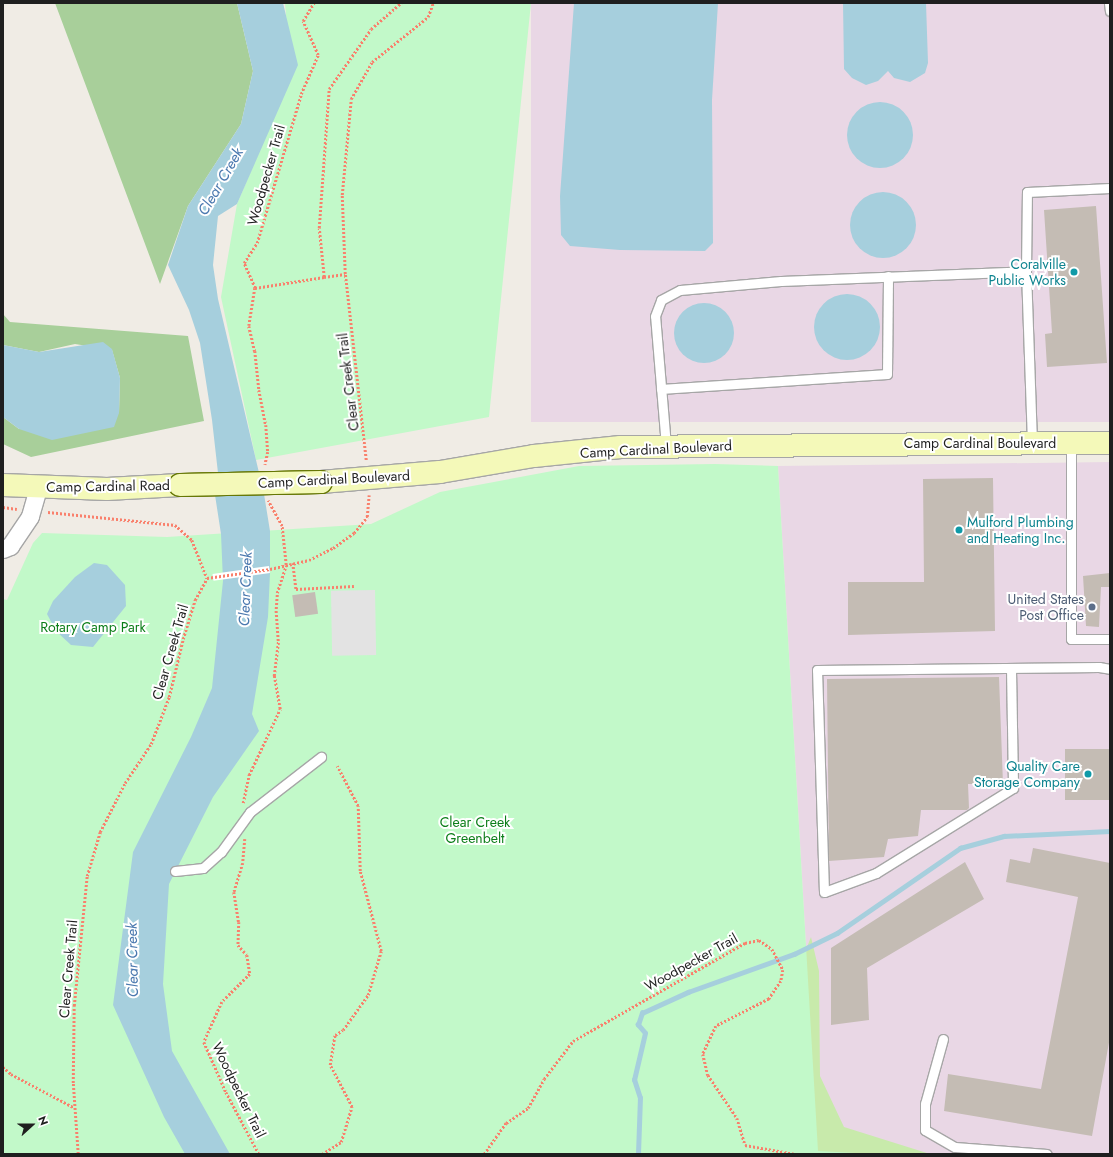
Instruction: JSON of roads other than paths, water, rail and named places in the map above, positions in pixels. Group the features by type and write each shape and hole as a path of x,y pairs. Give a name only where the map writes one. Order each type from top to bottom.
{"street":[{"name":"Camp Cardinal Boulevard","path":"180,485 367,480 440,472 534,456 621,447 1110,443"},
{"path":"3,479 38,488"},
{"path":"3,485 38,488"},
{"name":"Camp Cardinal Road","path":"3,549 10,546 32,511 38,488 107,489 180,485"}],"lane":[{"path":"1109,3 1110,11"},
{"path":"1032,443 1026,271 1027,192 1110,188"},
{"path":"666,446 655,316 661,300 680,290 781,281 1026,271"},
{"path":"661,390 887,374 888,276"},
{"path":"1071,443 1071,639 1110,639"},
{"path":"1011,669 1013,788 876,873 824,892 817,670 1011,669 1110,669"},
{"path":"175,871 203,868 221,852 250,812 321,757"},
{"path":"943,1039 925,1104 925,1130 955,1147 1047,1154"}],"water":[{"name":"Clear Creek","path":"237,3 283,3 298,65 237,204 218,216 213,265 218,299 264,494 270,531 270,573 268,617 252,714 259,731 213,797 169,884 163,984 172,1051 230,1154 185,1154 164,1117 113,1005 133,852 191,737 212,688 223,581 221,534 215,495 218,473 212,420 200,343 189,310 168,265 188,206 241,124 253,71"},
{"path":"574,3 718,3 712,100 713,243 705,251 620,250 570,246 561,235 560,196"},
{"path":"843,3 926,3 928,63 925,73 910,82 894,78 888,71 878,81 866,85 852,78 844,69"},
{"path":"880,102 893,105 903,112 910,122 913,135 910,148 903,158 893,165 880,168 867,165 857,158 850,148 847,135 850,122 857,112 867,105"},
{"path":"883,192 896,195 906,202 913,212 916,225 913,238 906,248 896,255 883,258 870,255 860,248 853,238 850,225 853,212 860,202 870,195"},
{"path":"847,294 860,297 870,304 877,314 880,327 877,340 870,350 860,357 847,360 834,357 824,350 817,340 814,327 817,314 824,304 834,297"},
{"path":"704,303 721,308 729,316 734,333 729,350 721,358 704,363 687,358 679,350 674,333 679,316 687,308"},
{"path":"103,342 112,349 120,378 119,413 114,427 52,440 19,429 3,417 3,345 39,352"},
{"path":"94,563 107,565 125,585 126,606 93,647 71,645 56,631 47,614 53,601 75,577"}],"waterway":[{"path":"638,1154 640,1098 634,1080 645,1033 638,1025 642,1013 688,992 794,954 837,933 960,848 1004,836 1110,831"}],"place":[{"name":"Coralville Public Works","path":"1074,272"},
{"name":"Mulford Plumbing and Heating Inc.","path":"959,530"},
{"name":"United States Post Office","path":"1092,607"},
{"name":"Quality Care Storage Company","path":"1088,774"}],"park label":[{"name":"Rotary Camp Park","path":"93,627"},
{"name":"Clear Creek Greenbelt","path":"475,830"}]}
